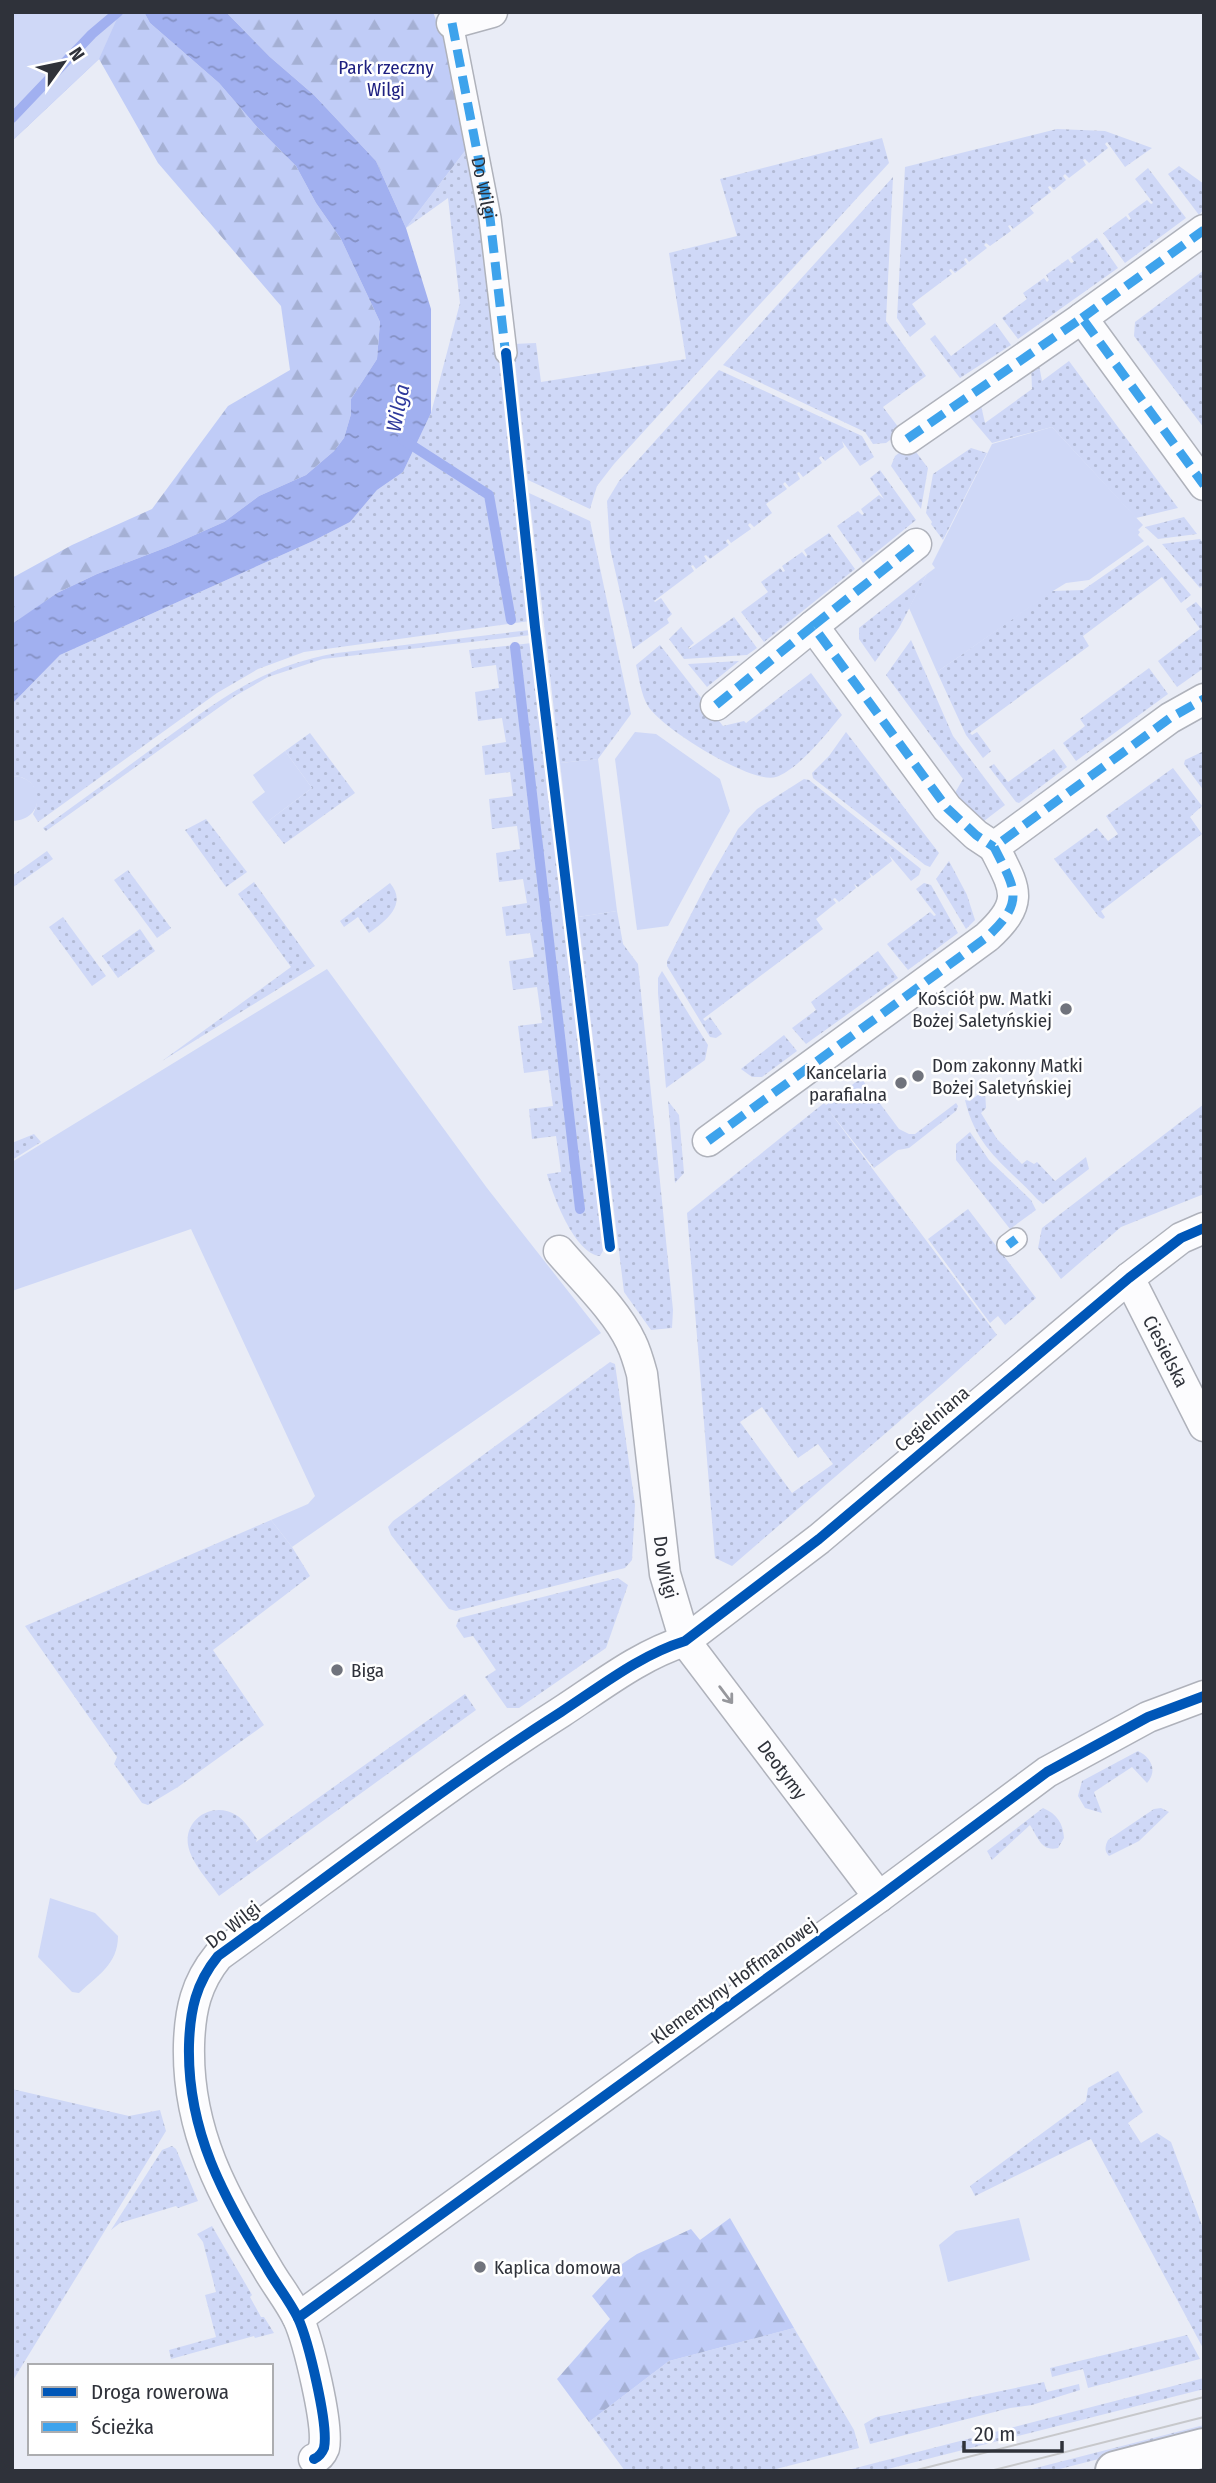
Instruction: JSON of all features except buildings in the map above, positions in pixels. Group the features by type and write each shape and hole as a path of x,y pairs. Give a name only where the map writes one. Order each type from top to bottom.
{"main road":[{"path":"1115,2471 1204,2448"}],"street":[{"path":"452,23 492,12"},
{"name":"Do Wilgi","path":"452,23 490,218 506,353"},
{"path":"906,439 1204,230"},
{"path":"1082,318 1204,485"},
{"path":"716,705 916,544"},
{"path":"708,1140 995,929 1008,915 1014,899 1012,883 994,847 976,835 947,808 813,626"},
{"path":"994,847 1170,718 1204,699"},
{"name":"Cegielniana","path":"685,1641 819,1539 1129,1278 1181,1238 1204,1227"},
{"name":"Do Wilgi","path":"314,2459 319,2457 324,2448 320,2403 298,2318 247,2236 212,2167 194,2112 189,2064 190,2023 197,1988 218,1956 360,1852 522,1737 659,1649 685,1641 665,1574 642,1374 637,1357 632,1343 617,1320 559,1251"},
{"name":"Ciesielska","path":"1129,1278 1204,1426"},
{"name":"Deotymy","path":"685,1641 879,1897"},
{"name":"Klementyny Hoffmanowej","path":"298,2318 421,2231 1047,1772 1148,1717 1204,1696"}],"shaded area":[{"path":"12,12 120,12 99,59 12,141"},
{"path":"1057,129 1105,131 1152,148 1125,167 1107,142 1105,144 1108,148 1089,163 1083,160 1086,165 1069,178 1065,174 1063,176 1066,180 1054,190 1048,187 1051,192 1030,208 1034,213 1013,229 1008,226 1011,231 990,246 986,243 984,245 987,248 969,262 964,259 967,264 955,273 949,270 952,274 912,304 926,324 910,337 897,318 905,167"},
{"path":"882,138 889,163 614,464 597,486 590,509 528,480 513,344 536,343 541,382 686,359 669,253 737,236 720,179"},
{"path":"468,147 484,217 530,621 304,652 258,669 217,693 38,822 33,814 37,800 34,788 26,779 12,776 12,704 60,655 350,522 377,490 403,472 431,413 460,303 448,198 406,228"},
{"path":"1179,166 1204,184 1204,209 1199,215 1168,174"},
{"path":"1148,168 1186,218 1125,263 1103,233 1126,216 1131,219 1128,214 1147,200 1153,203 1135,179"},
{"path":"893,177 886,321 926,376 883,407 899,428 898,434 886,443 873,444 865,432 723,365"},
{"path":"1097,238 1118,268 1018,339 1002,318 1027,299 1023,293 1044,278 1047,282 1049,280 1046,275 1068,259 1071,263 1074,262 1071,257"},
{"path":"1204,270 1204,428 1134,336 1135,322"},
{"path":"995,323 1011,345 960,378 930,339 935,335 951,356"},
{"path":"1038,360 1042,381 1069,361 1178,508 1136,518 1052,427 992,443 965,411 980,401 985,423 1032,389 1031,365"},
{"path":"719,370 862,436 874,457 860,466 842,441 844,447 825,461 821,456 819,458 822,463 803,477 797,473 800,479 789,487 785,482 783,484 787,489 766,504 772,513 754,527 750,523 748,525 751,529 731,543 728,539 726,541 729,545 710,559 704,556 707,561 696,569 691,566 694,571 654,601 661,598 672,614 667,619 669,623 633,649 610,548 607,501 619,481"},
{"path":"1052,427 1143,525 1138,530 1138,535 1144,541 1089,580 1066,583 1053,591 937,672 909,608 927,574 935,568 932,564 992,444"},
{"path":"907,447 913,448 928,468 921,509 891,466 895,456"},
{"path":"971,448 987,453 943,540 926,513 933,474"},
{"path":"880,470 916,520 863,563 837,526 858,511 864,514 861,509 879,495 884,499 870,478"},
{"path":"529,493 590,521 631,714 598,759 560,763"},
{"path":"1184,517 1197,534 1158,539 1145,527"},
{"path":"829,533 855,569 764,642 741,612 768,592 761,582 780,568 785,571 782,566 802,552 806,557 804,550"},
{"path":"1200,539 1204,544 1204,585 1200,588 1162,544"},
{"path":"1148,545 1191,595 1181,603 1162,577 1083,636 1089,646 970,733 972,735 977,732 991,751 983,758 966,735 937,672 1052,591 1083,590"},
{"path":"927,574 899,628 875,662 859,639 859,628"},
{"path":"1196,602 1204,611 1204,668 1177,687 1158,661 1200,629 1186,609"},
{"path":"734,617 757,648 747,655 684,659 669,639 681,627 694,643 689,649"},
{"path":"530,630 531,635 323,659 268,677 235,696 46,831 43,828 223,698 286,666 337,653"},
{"path":"911,640 953,736 1005,805 984,821 968,813 952,798 963,779 886,675"},
{"path":"532,643 604,1249 600,1256 591,1253 574,1235 554,1196 547,1174 561,1172 556,1136 532,1139 529,1109 553,1106 548,1070 524,1073 518,1026 542,1023 537,987 513,990 509,961 534,957 530,933 506,936 502,907 527,903 523,879 499,882 496,853 520,849 517,826 492,829 489,799 513,796 510,772 485,775 482,746 506,742 502,718 478,721 475,692 499,688 496,665 472,668 469,650"},
{"path":"660,645 723,726 744,721 746,723 811,673 842,715 812,750 785,773 776,777 764,777 748,772 728,764 687,740 648,706 636,665"},
{"path":"739,661 707,687 688,664"},
{"path":"1149,668 1168,694 1076,761 1063,743 1085,726 1080,719"},
{"path":"635,732 656,734 720,779 730,811 668,926 637,930 615,759"},
{"path":"846,732 939,853 930,867 813,778 812,773 829,756"},
{"path":"310,733 355,793 284,844 267,822 312,788 285,751"},
{"path":"1054,749 1067,767 1019,803 989,767 994,764 1008,782"},
{"path":"285,751 312,788 267,822 252,802 265,792 253,775"},
{"path":"1204,751 1204,791 1184,764 1185,760"},
{"path":"598,759 617,911 578,917 560,763"},
{"path":"1173,768 1202,806 1190,817 1202,834 1101,911 1105,917 1103,919 1054,859 1097,828 1108,841 1118,834 1106,816"},
{"path":"12,776 31,783 38,798 31,814 12,821"},
{"path":"804,779 809,780 921,869 919,875 911,881 889,855 892,861 873,876 869,872 871,877 858,887 854,884 856,888 839,902 833,899 836,903 816,919 823,929 703,1019 705,1021 710,1017 722,1034 716,1038 710,1037 667,966 667,961 738,829 757,809"},
{"path":"206,819 247,872 226,887 185,830"},
{"path":"47,851 53,859 12,888 12,876"},
{"path":"949,861 967,895 975,920 966,929 936,879"},
{"path":"128,870 171,928 157,938 114,880"},
{"path":"254,882 315,966 162,1061 291,967 238,894"},
{"path":"390,883 397,898 396,905 382,923 369,933 358,917 344,927 340,921"},
{"path":"924,883 931,885 958,933 908,970 887,944 930,912 936,915 916,889"},
{"path":"617,911 623,944 638,964 673,1310 672,1328 651,1330 624,1292 578,917"},
{"path":"63,917 106,976 92,986 49,927"},
{"path":"140,929 155,951 118,978 102,956"},
{"path":"878,951 898,978 806,1044 792,1028 816,1010 811,1002"},
{"path":"327,969 487,1188 601,1333 292,1547 271,1520 308,1504 315,1496 191,1229 12,1291 12,1162"},
{"path":"662,971 708,1045 705,1060 666,1088 658,993 658,978"},
{"path":"784,1035 797,1051 762,1077 752,1077 741,1069"},
{"path":"861,1078 899,1129 915,1134 956,1103 956,1111 909,1148 898,1150 874,1168 827,1108 997,1335 732,1566 715,1558 687,1213 824,1103 826,1105","holes":["762,1407 798,1458 818,1444 833,1464 792,1493 740,1422"]},
{"path":"985,1089 986,1108 981,1113 997,1139 1022,1164 1027,1160 1034,1164 1037,1162 1055,1181 1086,1157 1089,1169 1043,1204 994,1155 977,1132 965,1100 970,1101"},
{"path":"668,1101 679,1115 684,1173 675,1183"},
{"path":"1204,1104 1204,1194 1121,1227 1061,1279 1038,1248 1042,1228"},
{"path":"970,1132 989,1160 1031,1200 1036,1210 1010,1229 956,1160 956,1144"},
{"path":"34,1134 41,1142 12,1160 12,1143"},
{"path":"968,1209 1036,1298 1005,1325 998,1316 990,1323 928,1239"},
{"path":"610,1362 615,1364 635,1505 632,1560 625,1568 456,1611 449,1609 391,1535 388,1527"},
{"path":"271,1520 310,1576 213,1650 264,1725 178,1787 148,1805 142,1803 114,1764 117,1757 25,1626"},
{"path":"618,1578 628,1585 606,1648 519,1708 507,1708 485,1677 496,1670 473,1636 464,1638 456,1626 459,1618"},
{"path":"465,1694 476,1710 219,1896 196,1865 188,1845 188,1835 191,1827 202,1815 219,1810 236,1815 248,1826 257,1839 256,1842"},
{"path":"1138,1751 1151,1765 1152,1774 1147,1783 1132,1767 1094,1792 1102,1813 1085,1808 1078,1796 1082,1781"},
{"path":"1043,1808 1056,1816 1062,1828 1064,1838 1058,1848 1044,1846 1030,1825 992,1860 987,1851"},
{"path":"1161,1808 1169,1812 1139,1841 1109,1856 1106,1852 1108,1840 1154,1809"},
{"path":"50,1898 95,1913 118,1936 111,1962 79,1993 72,1992 38,1957"},
{"path":"1118,2071 1143,2112 1128,2123 1141,2143 1157,2133 1171,2142 1204,2231 1204,2350 1091,2139 975,2196 970,2186 1086,2101 1088,2088"},
{"path":"12,2089 129,2116 160,2110 166,2131 12,2382"},
{"path":"172,2146 176,2149 198,2201 120,2223 111,2230 162,2150"},
{"path":"1019,2218 1030,2260 948,2282 939,2245 956,2231"},
{"path":"212,2226 252,2295 250,2297 261,2317 264,2317 274,2333 171,2359 169,2350 216,2337 205,2295 216,2292 203,2242 197,2234"},
{"path":"794,2328 854,2430 859,2448 768,2471 625,2471 589,2422 669,2361"},
{"path":"1187,2335 1200,2359 1088,2388 1083,2369 1052,2377 1050,2368"},
{"path":"1204,2378 1204,2389 880,2471 844,2471"},
{"path":"1044,2382 1047,2392 1079,2384 1080,2390 1032,2405 1010,2408 870,2444 864,2424 876,2417"},
{"path":"1204,2425 1204,2432 1052,2471 1024,2471"}],"green space":[{"path":"12,12 144,12 150,23 219,83 296,166 316,203 341,239 380,322 377,359 351,399 351,414 344,438 334,451 306,475 259,496 224,522 57,593 12,625 12,578 72,545 152,509 228,406 290,370 281,306 158,163 99,59 12,141"},
{"name":"Park rzeczny Wilgi","path":"226,12 433,12 444,40 468,147 406,228 376,161 314,95 270,57"},
{"path":"730,2218 794,2328 669,2361 589,2422 557,2379 610,2319 592,2296 622,2264 637,2254 691,2229 700,2240"}],"water":[{"name":"Wilga","path":"144,12 226,12 270,57 314,95 376,161 406,228 431,309 431,413 403,472 377,490 350,522 60,655 12,704 12,625 15,622 57,593 224,522 259,496 306,475 334,451 344,438 351,414 351,399 377,359 380,322 341,239 316,203 296,166 219,83 150,23"}],"waterway":[{"path":"12,118 92,34 118,12"},
{"name":"Wilga","path":"402,439 489,495 511,620"},
{"path":"515,647 580,1209"}],"tram line":[{"path":"913,2471 1204,2397"},
{"path":"990,2471 1204,2417"}],"marked path":[{"path":"452,23 490,218 506,357"},
{"path":"1082,318 1204,230"},
{"path":"907,439 1082,318 1204,485"},
{"path":"813,626 916,544"},
{"path":"716,705 813,626 947,808 976,835 994,847"},
{"path":"708,1141 987,937 1008,914 1013,894 994,847 1170,718 1204,699"},
{"path":"1008,1245 1016,1239"}],"cycle path":[{"path":"506,353 535,627 610,1247"},
{"path":"314,2459 324,2448 325,2437 317,2383 302,2329 222,2188 201,2134 194,2106 190,2076 191,2020 199,1987 210,1966 218,1956 474,1770 621,1672 652,1654 685,1641 819,1539 1129,1278 1181,1238 1204,1228"},
{"path":"298,2318 1047,1772 1148,1717 1204,1696"}],"place":[{"name":"Kościół pw. Matki Bożej Saletyńskiej","path":"1066,1009"},
{"name":"Dom zakonny Matki Bożej Saletyńskiej","path":"918,1076"},
{"name":"Kancelaria parafialna","path":"901,1083"},
{"name":"Biga","path":"337,1670"},
{"name":"Kaplica domowa","path":"480,2267"}]}
